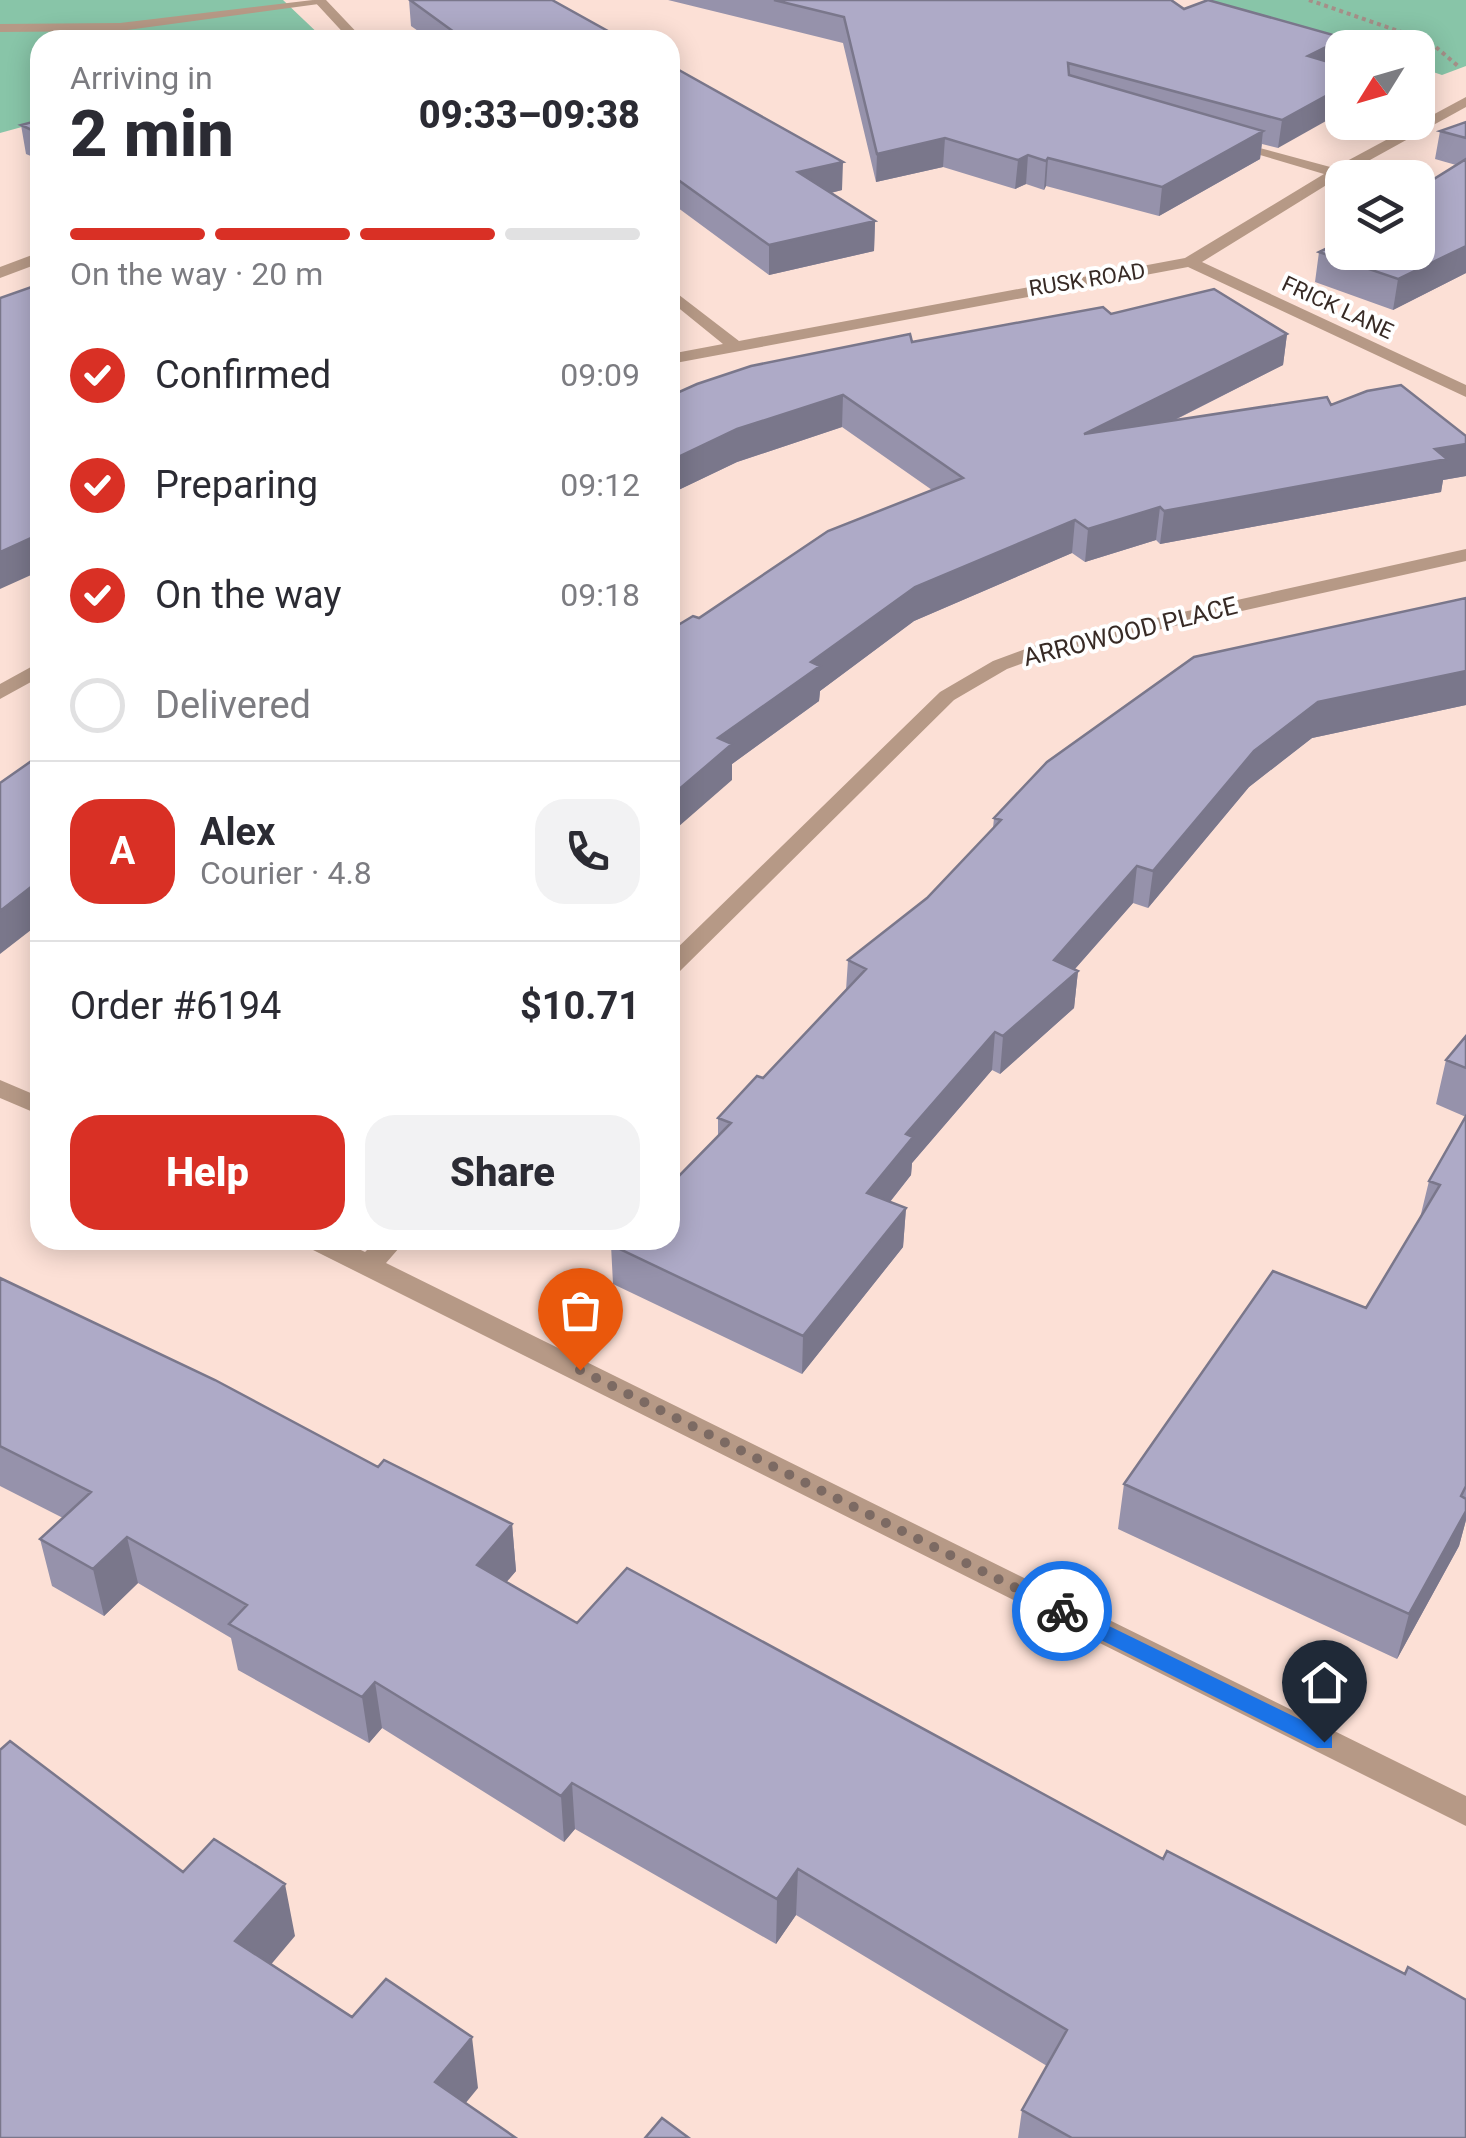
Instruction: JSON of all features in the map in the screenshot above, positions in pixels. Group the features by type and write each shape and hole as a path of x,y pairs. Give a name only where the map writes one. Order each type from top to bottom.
{"street":[{"path":"0,28 62,30 143,24 340,0"},
{"path":"320,1 347,30"},
{"name":"RUSK ROAD","path":"1359,160 1466,101"},
{"path":"1220,139 1325,170"},
{"name":"RUSK ROAD","path":"680,357 1190,262 1325,180"},
{"path":"0,272 30,262"},
{"name":"FRICK LANE","path":"1190,262 1466,392"},
{"path":"680,300 733,344"},
{"name":"ARROWOOD PLACE","path":"680,958 947,696 1000,664 1124,629 1466,555"},
{"path":"0,692 30,674"},
{"path":"0,1088 30,1102"},
{"path":"338,1250 1466,1812"},
{"path":"368,1264 383,1250"}],"path":[{"path":"1309,0 1335,14 1428,41 1452,57 1461,71"}],"green space":[{"path":"0,0 283,0 314,30 30,30 30,125 0,133"},
{"path":"1209,0 1466,0 1466,66 1442,75 1435,73 1435,30 1325,30 1325,37"}],"building":[{"path":"410,0 552,0 606,30 451,30"},
{"path":"774,0 1171,0 1184,9 1208,0 1325,33 1325,48 1308,56 1325,61 1325,96 1282,120 1068,63 1069,75 1263,131 1162,187 1048,158 1046,161 1028,155 1018,160 945,138 877,154 844,17"},
{"path":"680,71 843,162 798,172 875,221 769,245 680,181"},
{"path":"1466,122 1466,138 1440,131"},
{"path":"1466,159 1466,246 1435,261 1435,178"},
{"path":"1372,270 1417,270 1398,279"},
{"path":"30,288 30,538 0,552 0,298"},
{"path":"1214,289 1287,334 1084,434 1327,397 1331,405 1367,391 1401,385 1466,436 1466,444 1435,449 1447,459 1164,511 1160,507 1088,529 1075,520 915,587 811,662 820,666 718,738 732,744 680,788 680,624 693,616 699,618 828,531 963,478 843,395 737,429 680,456 680,392 751,366 910,334 912,342 1103,307 1111,314"},
{"path":"1466,598 1466,671 1318,702 1254,751 1153,871 1137,866 1054,960 1078,971 1003,1036 995,1032 906,1134 913,1137 867,1193 906,1208 803,1336 622,1250 680,1250 680,1175 731,1123 718,1118 757,1076 763,1078 866,969 848,960 927,898 1001,820 994,818 1047,762 1194,657"},
{"path":"30,762 30,888 0,911 0,783"},
{"path":"1466,1036 1466,1068 1446,1060"},
{"path":"1466,1116 1466,1486 1461,1496 1466,1499 1466,1511 1409,1614 1124,1484 1273,1271 1366,1308 1440,1185 1429,1181"},
{"path":"0,1278 215,1380 378,1467 384,1460 512,1524 477,1565 577,1623 627,1568 1163,1859 1167,1851 1405,1974 1408,1967 1466,2000 1466,2138 1072,2138 1022,2110 1067,2030 798,1869 777,1899 572,1783 561,1796 375,1682 362,1697 229,1624 247,1605 127,1537 93,1569 40,1539 91,1492 0,1446"},
{"path":"10,1741 183,1872 214,1839 285,1884 235,1941 352,2017 386,1979 472,2037 435,2082 516,2138 0,2138 0,1750"},
{"path":"662,2118 689,2138 645,2138"}],"way so far":[{"path":"580,1370 1062,1611"}],"route":[{"path":"1062,1611 1324,1742"}]}
